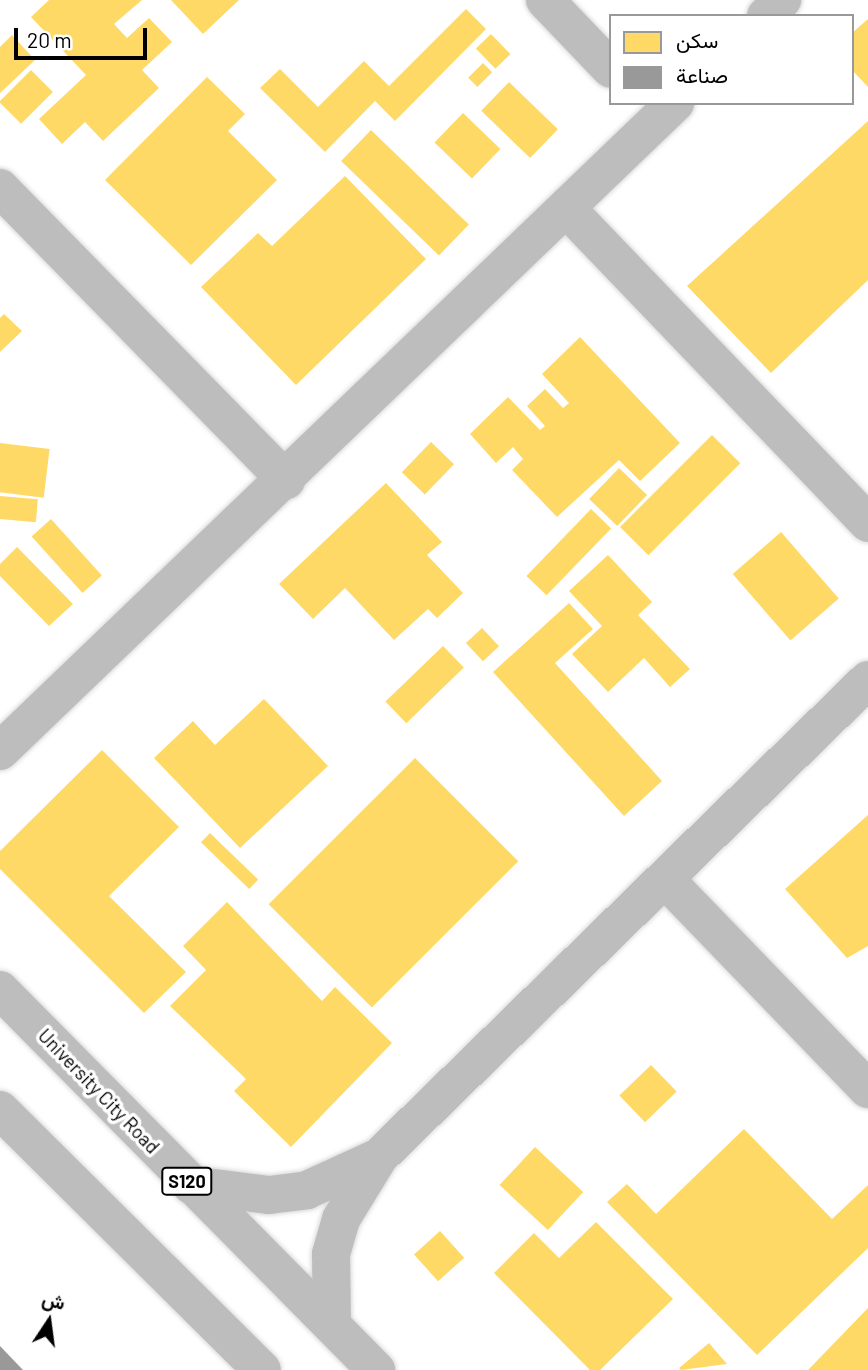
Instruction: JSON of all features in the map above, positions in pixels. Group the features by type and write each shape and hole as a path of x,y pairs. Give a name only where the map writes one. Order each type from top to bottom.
{"street":[{"path":"545,0 609,67"},
{"path":"768,14 782,0"},
{"path":"7,751 567,209 659,109"},
{"path":"0,188 286,480"},
{"path":"567,209 868,523"},
{"path":"332,1324 331,1254 352,1198 379,1157 868,680"},
{"path":"665,879 868,1089"},
{"name":"University City Road","path":"0,990 376,1370"},
{"path":"0,1110 262,1370"},
{"path":"191,1185 230,1194 307,1190 379,1157"}],"building: سكن":[{"path":"49,0 142,0 114,24 127,38 149,18 172,42 142,70 159,88 103,141 85,122 62,144 39,119 86,75 31,17"},
{"path":"171,0 239,0 203,34"},
{"path":"466,9 486,29 395,121 375,101 325,152 260,88 280,69 318,107 364,61 389,86"},
{"path":"868,19 868,87 854,72 854,31"},
{"path":"491,34 510,54 495,69 476,49"},
{"path":"12,35 35,60 0,93 0,47"},
{"path":"483,63 492,72 477,87 468,78"},
{"path":"31,70 53,92 21,124 0,101"},
{"path":"207,77 245,114 228,131 277,180 191,265 105,180"},
{"path":"509,82 558,129 530,158 481,111"},
{"path":"463,113 500,149 472,179 435,142"},
{"path":"868,121 868,280 771,373 687,286"},
{"path":"371,130 469,224 439,255 341,161"},
{"path":"345,176 426,259 296,385 201,287 258,233 272,246"},
{"path":"4,314 22,331 0,352 0,318"},
{"path":"580,337 680,443 640,481 619,460 557,517 512,470 523,459 513,447 496,463 470,434 508,397 540,430 545,426 527,406 545,389 563,408 569,403 542,374"},
{"path":"712,435 740,463 648,555 620,527"},
{"path":"431,442 454,464 425,494 402,472"},
{"path":"0,443 50,449 44,498 0,492"},
{"path":"619,468 647,495 617,526 589,499"},
{"path":"386,483 442,542 427,555 463,593 437,618 428,609 394,640 345,588 313,619 279,584"},
{"path":"0,496 38,499 36,522 0,519"},
{"path":"591,509 611,528 547,595 526,576"},
{"path":"51,519 102,575 83,593 32,536"},
{"path":"781,532 839,598 790,640 733,574"},
{"path":"17,547 73,604 49,626 0,576 0,564"},
{"path":"608,555 652,602 638,615 690,669 670,687 644,658 608,692 572,654 602,626 569,591"},
{"path":"569,603 593,629 555,663 662,781 624,816 493,672"},
{"path":"482,628 499,646 483,661 466,643"},
{"path":"443,646 464,668 406,723 385,702"},
{"path":"264,699 328,766 240,848 154,758 193,721 215,745"},
{"path":"102,750 179,827 109,896 186,972 144,1013 0,869 0,851"},
{"path":"415,758 518,861 372,1008 269,904"},
{"path":"868,815 868,946 847,958 785,889"},
{"path":"210,833 258,880 249,889 201,842"},
{"path":"227,902 322,1001 335,987 392,1043 291,1147 234,1091 246,1079 170,1006 206,970 183,946"},
{"path":"651,1065 677,1092 645,1122 619,1096"},
{"path":"744,1129 832,1219 868,1185 868,1248 757,1355 607,1202 627,1184 656,1214"},
{"path":"535,1147 583,1192 548,1230 500,1185"},
{"path":"596,1222 673,1299 600,1370 590,1370 494,1273 534,1233 559,1258"},
{"path":"440,1231 464,1258 438,1281 414,1254"},
{"path":"868,1308 868,1370 808,1370"},
{"path":"709,1343 727,1364 681,1370 679,1368"}],"building: صناعة":[{"path":"0,1346 23,1370 0,1370"}]}
